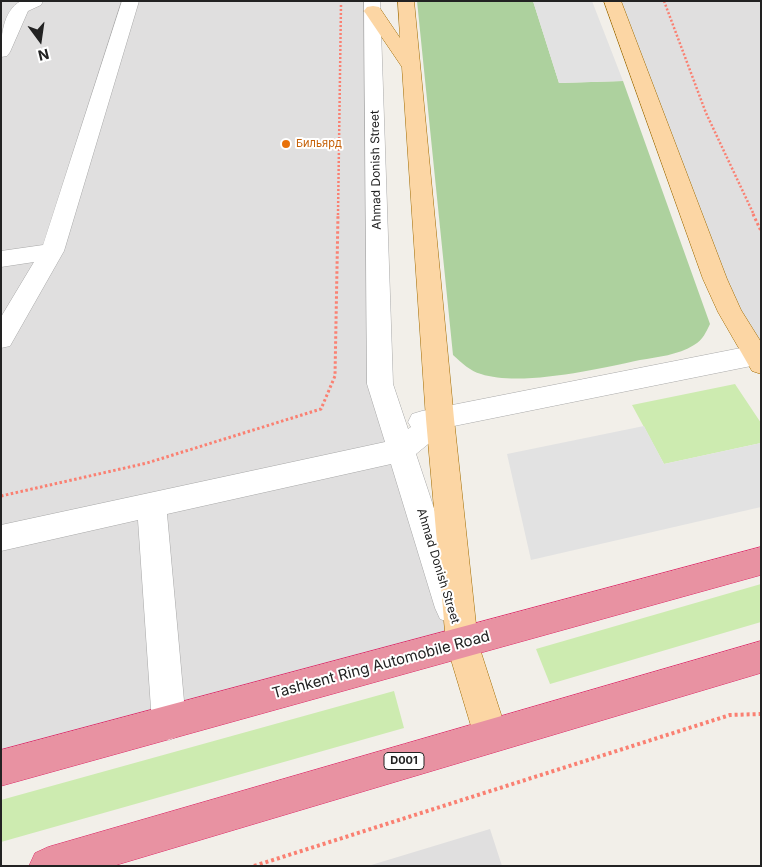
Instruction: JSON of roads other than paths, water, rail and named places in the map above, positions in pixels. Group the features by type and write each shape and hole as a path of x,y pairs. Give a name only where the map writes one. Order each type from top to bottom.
{"highway":[{"name":"Tashkent Ring Automobile Road","path":"1,768 761,561"},
{"name":"D001","path":"48,866 761,658"}],"main road":[{"name":"Ahmad Donish Street","path":"406,1 440,419 462,643"},
{"path":"612,1 715,278 759,358"},
{"path":"373,6 411,66"},
{"path":"462,643 492,736"}],"street":[{"path":"1,52 21,8 35,1"},
{"path":"1,339 52,251 131,1"},
{"name":"Ahmad Donish Street","path":"373,6 380,384 462,643"},
{"path":"1,259 52,251"},
{"path":"1,538 152,506 397,439 440,419 759,358"},
{"path":"152,506 169,723"}],"place":[{"name":"Бильярд","path":"286,144"}]}
